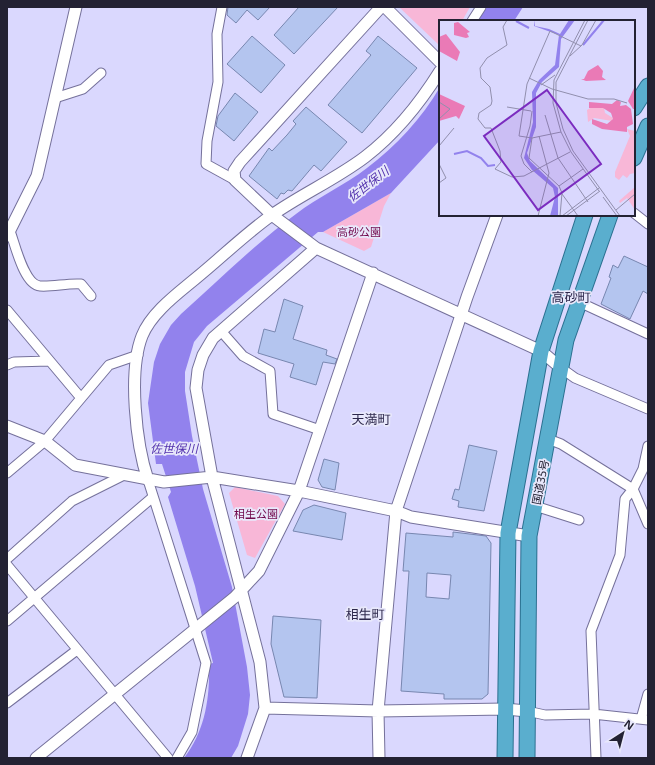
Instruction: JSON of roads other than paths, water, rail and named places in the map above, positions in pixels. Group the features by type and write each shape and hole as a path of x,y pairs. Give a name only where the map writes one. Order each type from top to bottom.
{"highway":[{"path":"635,106 648,86"},
{"path":"635,156 648,126"},
{"name":"国道35号","path":"505,758 508,533 541,351 585,216"},
{"name":"国道35号","path":"527,758 529,536 566,340 610,216"}],"street":[{"path":"76,7 37,176 9,234 24,271 32,283 39,287 68,283 81,284 91,296"},
{"path":"222,7 217,34 218,82 207,141 206,164 234,180 276,218 311,245 541,351 575,378 648,409"},
{"path":"234,180 234,171 240,162 381,7"},
{"path":"385,7 439,61"},
{"path":"473,20 481,7"},
{"path":"177,758 192,732 206,663 197,628 142,461 136,419 135,385 138,355 142,336 154,317 175,296 276,218 365,157 399,126 419,102 439,72"},
{"path":"55,98 83,89 101,73"},
{"path":"635,215 648,224"},
{"path":"379,758 378,711 396,511 497,216"},
{"path":"246,758 265,708 260,662 239,593 208,477 196,388 198,370 202,355 213,338 311,245"},
{"path":"36,758 239,593 259,571 299,491 373,274"},
{"path":"579,302 648,334"},
{"path":"7,310 81,398"},
{"path":"222,330 243,356 270,371 273,414 320,430"},
{"path":"7,473 45,441 109,365 138,355"},
{"path":"7,365 14,362 49,361"},
{"path":"7,426 45,441 75,465 164,482 208,477 299,491 396,511 411,517 529,536"},
{"path":"548,439 561,444 633,488 648,524"},
{"path":"596,758 593,714 591,631 620,555 625,499 633,488 643,469 648,446"},
{"path":"7,559 72,501 124,475"},
{"path":"7,621 153,497"},
{"path":"535,506 579,520"},
{"path":"7,565 114,696 168,758"},
{"path":"7,703 77,650"},
{"path":"265,708 378,711 505,709 527,711 545,715 593,714 645,719 648,694"}],"water":[{"path":"487,7 523,7 515,20 479,20"},
{"name":"佐世保川","path":"439,89 439,141 391,193 323,232 318,232 207,326 194,342 185,372 185,391 192,436 203,489 232,587 247,667 250,695 248,714 238,746 231,758 184,758 197,737 205,714 209,664 213,663 195,586 168,497 171,492 162,464 156,464 148,403 154,362 160,344 171,325 181,314 237,262 266,237 304,208 359,174 378,159 408,131"}],"district":[{"name":"高砂町","path":"571,297"},
{"name":"天満町","path":"371,419"},
{"name":"相生町","path":"365,614"}],"park label":[{"name":"高砂公園","path":"359,231"},
{"name":"相生公園","path":"256,513"}]}
